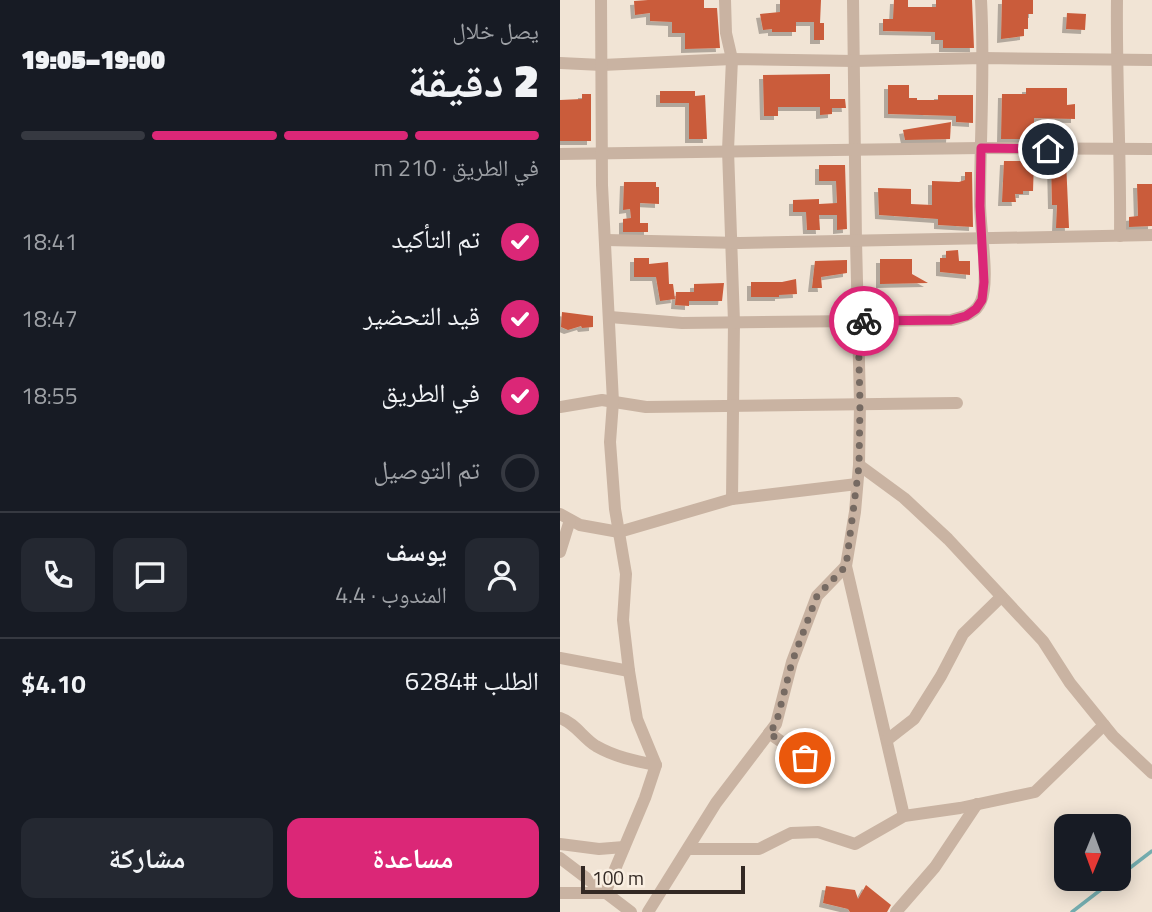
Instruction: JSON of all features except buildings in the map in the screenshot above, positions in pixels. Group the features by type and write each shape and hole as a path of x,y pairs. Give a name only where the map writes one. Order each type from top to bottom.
{"street":[{"path":"601,0 602,152 613,402 610,442 626,574 623,620 629,671 637,719 656,765 606,893"},
{"path":"725,0 726,33 732,60 728,150 734,322 732,499"},
{"path":"853,0 860,403 859,466 846,566 904,816"},
{"path":"610,317 682,323 951,320 966,316 976,309 982,300 984,282 981,0"},
{"path":"1117,0 1116,60 1121,149 1120,236"},
{"path":"560,64 983,58 1152,60"},
{"path":"560,154 728,150 1152,149"},
{"path":"606,240 731,243 1152,235"},
{"path":"560,407 602,400 646,407 957,403"},
{"path":"859,466 904,498 1002,597 1043,641 1070,682 1104,725 1152,773"},
{"path":"560,552 565,517 580,525 619,532 732,499 857,484"},
{"path":"648,912 716,803 776,724 792,662 817,596 846,566"},
{"path":"887,740 914,719 941,676 962,634 1002,597"},
{"path":"560,658 629,671"},
{"path":"560,718 577,728 593,745 623,759 656,765"},
{"path":"688,849 759,849 791,833 818,832 855,844 904,816 1035,792 1104,725"},
{"path":"769,733 823,771"},
{"path":"897,912 935,867 977,804"},
{"path":"560,844 598,849 624,847"},
{"path":"560,858 631,912"},
{"path":"560,893 606,893"}],"waterway":[{"path":"1131,867 1152,851"},
{"path":"1072,912 1099,891"}],"way so far":[{"path":"805,758 769,733 776,724 792,662 817,596 846,566 859,466 858,321 864,321"}],"route":[{"path":"864,321 951,320 966,316 976,309 982,300 984,282 980,206 981,148 1048,149"}]}
